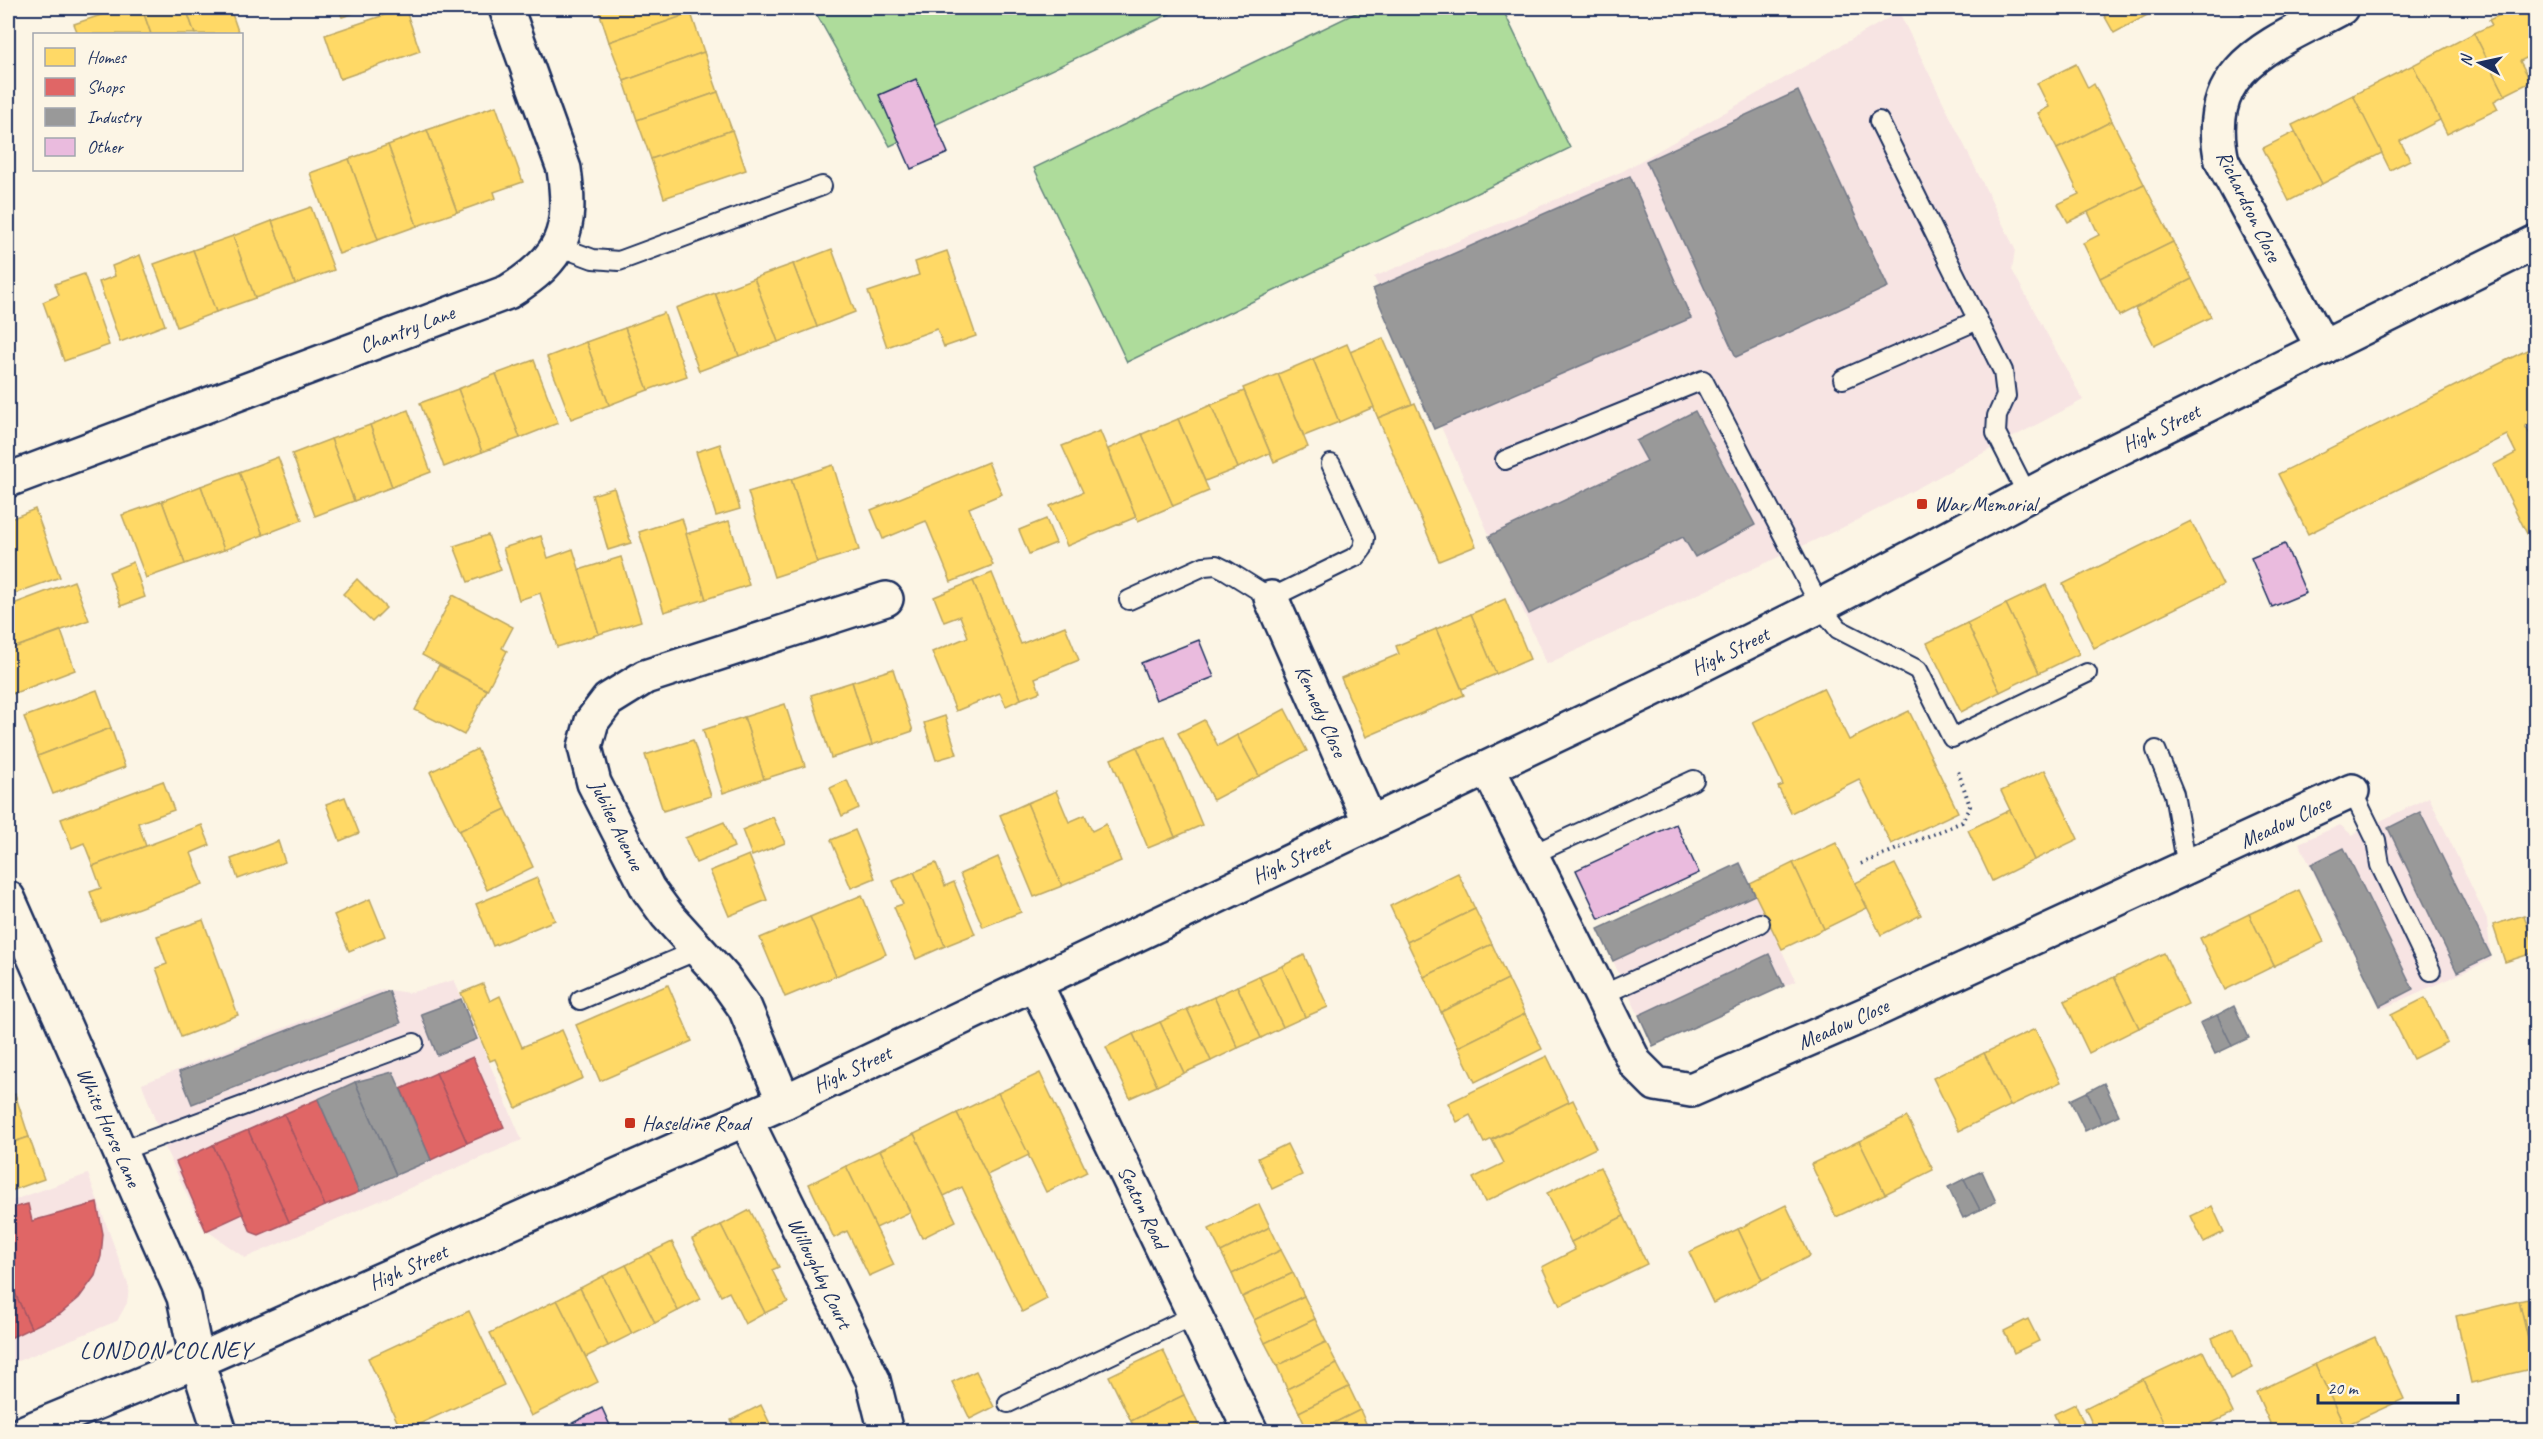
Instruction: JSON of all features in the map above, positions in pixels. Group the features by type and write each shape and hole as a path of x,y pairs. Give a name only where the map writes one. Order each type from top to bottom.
{"street":[{"name":"Chantry Lane","path":"8,480 508,292 529,279 546,263 558,246 567,224 568,197 564,169 506,8"},
{"name":"Richardson Close","path":"2323,348 2222,161 2217,136 2227,87 2240,68 2262,50 2341,8"},
{"name":"High Street","path":"25,1431 197,1361 784,1102 1488,768 1820,606 2028,496 2535,242"},
{"name":"Kennedy Close","path":"1271,598 1370,823"},
{"name":"Jubilee Avenue","path":"784,1102 745,1008 723,977 648,889 594,783 585,747 591,721 608,700 645,677 886,599"},
{"name":"Meadow Close","path":"1488,768 1635,1063 1656,1084 1692,1090 1870,1012 2352,791"},
{"name":"White Horse Lane","path":"8,898 184,1297 197,1361"},
{"name":"Seaton Road","path":"1035,983 1251,1431"},
{"name":"Willoughby Court","path":"744,1118 873,1380 886,1431"},
{"path":"197,1361 220,1431"}],"lane":[{"path":"1879,121 2003,371 2006,396 1996,416 1996,433 2028,496"},
{"path":"558,246 593,260 619,261 822,186"},
{"path":"1843,379 1978,320"},
{"path":"1505,459 1703,380 1820,606 1838,629 1918,670 1952,738 2087,673"},
{"path":"1129,600 1204,566 1215,565 1271,598 1358,556 1365,538 1331,464"},
{"path":"2156,750 2174,794 2187,867"},
{"path":"1531,855 1694,780"},
{"path":"2352,791 2376,840 2380,865 2432,972"},
{"path":"1602,995 1760,923"},
{"path":"580,1000 698,950"},
{"path":"120,1151 414,1042"},
{"path":"1008,1403 1195,1316"}],"path":[{"path":"1861,864 1962,822 1970,806 1961,782 1952,738"}],"shaded area":[{"path":"1899,12 2015,249 2012,270 2083,400 1850,524 1547,664 1374,277 1623,171"},
{"path":"2429,797 2487,919 2491,960 2381,1009 2299,843 2340,825 2352,835"},
{"path":"1741,863 1796,981 1653,1046 1598,929"},
{"path":"454,980 522,1140 245,1258 202,1227 166,1150 142,1084 382,989 409,993"},
{"path":"88,1174 129,1287 127,1303 117,1321 8,1365 8,1202"}],"green space":[{"path":"813,8 1182,8 890,146"},
{"path":"1366,8 1502,8 1570,148 1127,362 1034,168"}],"building: Homes":[{"path":"122,8 142,8 151,33 78,33 74,24"},
{"path":"142,8 186,8 195,33 151,33"},
{"path":"186,8 230,8 239,33 195,33"},
{"path":"338,8 369,8 342,17"},
{"path":"405,8 420,51 340,79 325,35"},
{"path":"598,8 689,8 691,13 609,42"},
{"path":"2100,8 2151,8 2153,12 2114,33"},
{"path":"2514,8 2536,8 2536,53 2520,61 2531,82 2505,95 2474,33 2492,25 2489,20"},
{"path":"691,13 704,52 624,81 609,42"},
{"path":"2474,33 2505,95 2494,101 2498,109 2447,134 2413,65"},
{"path":"704,52 718,92 637,120 624,81"},
{"path":"2076,64 2088,88 2094,84 2112,121 2057,149 2038,113 2049,107 2037,83"},
{"path":"2413,65 2440,120 2400,141 2410,160 2390,170 2353,95"},
{"path":"718,92 732,130 651,159 637,120"},
{"path":"2353,95 2382,153 2322,184 2292,125"},
{"path":"496,106 523,182 494,192 496,198 457,212 427,130"},
{"path":"2112,121 2144,184 2068,222 2058,204 2079,194 2057,149"},
{"path":"427,130 457,212 417,226 388,145"},
{"path":"732,130 746,170 664,198 651,159"},
{"path":"2295,132 2322,184 2289,201 2263,148"},
{"path":"388,145 417,226 378,240 349,159"},
{"path":"349,159 378,240 339,254 310,173"},
{"path":"2144,184 2173,242 2100,278 2083,243 2099,235 2088,212"},
{"path":"311,207 334,270 295,284 272,221"},
{"path":"272,221 295,284 255,298 233,236"},
{"path":"233,236 255,298 216,312 193,250"},
{"path":"2173,242 2192,279 2119,316 2100,278"},
{"path":"832,249 855,312 817,327 793,264"},
{"path":"193,250 216,312 177,327 154,264"},
{"path":"947,251 976,336 944,347 937,329 887,347 868,292 919,275 915,262"},
{"path":"140,255 165,325 120,342 99,282 115,276 112,266"},
{"path":"793,264 817,327 778,342 754,278"},
{"path":"84,274 109,345 64,361 43,302 59,295 55,284"},
{"path":"754,278 778,342 739,356 715,293"},
{"path":"2192,279 2211,317 2154,345 2135,308"},
{"path":"715,293 739,356 699,371 676,308"},
{"path":"664,313 687,376 648,390 625,328"},
{"path":"625,328 648,390 609,405 586,342"},
{"path":"1383,338 1412,404 1378,418 1350,352"},
{"path":"586,342 609,405 571,419 547,357"},
{"path":"1347,344 1374,407 1339,422 1313,359"},
{"path":"2533,347 2536,421 2525,426 2536,443 2536,552 2493,465 2516,453 2507,435 2308,534 2278,474"},
{"path":"1313,359 1339,422 1304,436 1278,374"},
{"path":"534,360 558,423 520,438 496,374"},
{"path":"496,374 520,438 482,452 458,389"},
{"path":"1278,374 1308,447 1274,462 1243,388"},
{"path":"458,389 482,452 444,467 420,403"},
{"path":"1244,391 1270,453 1238,468 1211,405"},
{"path":"1415,403 1476,546 1439,561 1378,418"},
{"path":"1211,405 1238,468 1205,481 1178,419"},
{"path":"408,410 431,472 392,487 370,425"},
{"path":"1178,419 1209,491 1173,506 1142,434"},
{"path":"370,425 392,487 354,501 331,439"},
{"path":"1100,431 1136,517 1067,546 1050,506 1083,492 1062,446"},
{"path":"1142,434 1173,506 1138,521 1108,449"},
{"path":"331,439 354,501 315,516 292,454"},
{"path":"720,444 740,509 716,516 696,452"},
{"path":"278,457 302,520 263,535 239,472"},
{"path":"988,462 1002,494 969,508 993,565 951,582 926,521 883,539 871,510"},
{"path":"833,465 859,550 817,563 791,479"},
{"path":"239,472 263,535 224,550 201,486"},
{"path":"791,479 817,563 774,577 748,492"},
{"path":"201,486 224,550 185,564 162,501"},
{"path":"614,488 631,543 608,550 592,495"},
{"path":"162,501 185,564 146,578 122,515"},
{"path":"35,509 60,577 8,596 8,520"},
{"path":"682,518 706,599 664,612 639,532"},
{"path":"1046,519 1056,543 1029,554 1019,530"},
{"path":"729,521 749,585 706,599 686,534"},
{"path":"2191,521 2223,585 2094,648 2063,584"},
{"path":"488,535 501,570 468,582 454,546"},
{"path":"541,536 548,558 573,549 599,634 557,647 540,593 519,600 503,548"},
{"path":"621,557 641,621 599,634 579,570"},
{"path":"133,562 145,597 121,606 109,572"},
{"path":"992,573 1021,644 1065,626 1079,660 1035,678 1040,692 1021,699 973,581"},
{"path":"357,579 386,608 372,622 343,594"},
{"path":"74,581 89,620 8,650 8,606"},
{"path":"973,581 1021,699 1006,706 1000,693 956,711 932,652 968,637 960,616 944,622 934,597"},
{"path":"2046,585 2079,654 2039,673 2006,604"},
{"path":"453,595 513,627 502,648 507,651 487,690 422,655"},
{"path":"1505,599 1530,659 1496,674 1471,614"},
{"path":"2006,604 2039,673 2000,692 1967,623"},
{"path":"1471,614 1496,674 1462,689 1436,629"},
{"path":"1967,623 2000,692 1961,712 1927,643"},
{"path":"1436,629 1464,695 1366,737 1341,678 1399,654 1396,646"},
{"path":"61,631 75,670 12,694 8,682 8,650"},
{"path":"439,665 487,690 464,735 415,710"},
{"path":"893,669 913,731 872,745 852,682"},
{"path":"852,682 872,745 831,758 811,695"},
{"path":"1823,688 1849,740 1909,711 1958,812 1891,844 1859,779 1791,813 1778,787 1783,785 1753,722"},
{"path":"97,690 111,728 38,756 24,717"},
{"path":"785,704 805,766 764,779 744,717"},
{"path":"1285,709 1307,751 1259,776 1237,735"},
{"path":"945,716 957,754 936,760 924,723"},
{"path":"744,717 764,779 723,793 703,730"},
{"path":"1204,720 1218,746 1237,735 1259,776 1213,800 1178,733"},
{"path":"111,728 125,767 53,794 38,756"},
{"path":"1165,736 1202,825 1175,837 1137,747"},
{"path":"693,740 711,796 663,811 645,755"},
{"path":"1137,747 1175,837 1148,848 1111,759"},
{"path":"477,749 506,809 459,831 430,772"},
{"path":"2045,770 2078,839 2034,860 2001,791"},
{"path":"847,780 859,808 842,816 830,788"},
{"path":"163,781 174,810 138,823 146,846 93,866 84,843 72,848 61,819"},
{"path":"1056,791 1069,822 1085,815 1092,831 1106,824 1121,861 1062,886 1027,803"},
{"path":"345,797 359,833 340,841 326,804"},
{"path":"1027,803 1062,886 1034,897 1000,815"},
{"path":"506,809 533,867 487,890 459,831"},
{"path":"2010,810 2034,860 1992,881 1968,830"},
{"path":"773,817 785,843 752,856 742,830"},
{"path":"724,822 734,847 696,863 685,838"},
{"path":"202,825 210,845 191,853 203,884 101,922 90,892 101,888 93,866"},
{"path":"855,830 875,878 851,888 831,840"},
{"path":"278,841 285,862 238,879 231,859"},
{"path":"1836,843 1867,908 1824,929 1793,863"},
{"path":"749,855 767,900 729,916 710,871"},
{"path":"998,857 1021,912 983,927 960,874"},
{"path":"936,863 945,886 954,882 975,934 945,946 914,872"},
{"path":"1793,863 1824,929 1782,949 1750,884"},
{"path":"1895,864 1921,915 1881,935 1855,883"},
{"path":"914,872 945,946 916,959 894,907 903,904 893,881"},
{"path":"1458,873 1475,909 1407,942 1390,906"},
{"path":"537,878 555,920 493,946 476,904"},
{"path":"2299,890 2324,942 2274,966 2249,914"},
{"path":"862,895 886,954 836,976 810,917"},
{"path":"370,899 385,936 349,951 334,915"},
{"path":"1475,909 1492,944 1424,977 1407,942"},
{"path":"2249,914 2274,966 2225,990 2200,938"},
{"path":"2524,915 2536,952 2505,962 2493,925"},
{"path":"810,917 836,976 785,997 760,938"},
{"path":"203,920 238,1015 181,1037 156,968 167,964 157,936"},
{"path":"1492,944 1508,979 1441,1012 1424,977"},
{"path":"2164,953 2188,1004 2139,1028 2114,977"},
{"path":"1304,955 1328,1007 1305,1017 1282,966"},
{"path":"1282,966 1305,1017 1283,1027 1259,976"},
{"path":"1259,976 1283,1027 1261,1038 1237,986"},
{"path":"2114,977 2139,1028 2089,1053 2064,1001"},
{"path":"1508,979 1525,1014 1458,1047 1441,1012"},
{"path":"483,984 490,1001 500,996 522,1047 562,1030 583,1078 516,1108 495,1059 490,1061 461,993"},
{"path":"668,985 692,1041 600,1081 576,1025"},
{"path":"1237,986 1261,1038 1238,1048 1214,997"},
{"path":"1214,997 1238,1048 1211,1061 1187,1009"},
{"path":"2425,998 2447,1042 2413,1059 2391,1015"},
{"path":"1187,1009 1211,1061 1184,1073 1160,1022"},
{"path":"1525,1014 1542,1049 1475,1082 1458,1047"},
{"path":"1160,1022 1184,1073 1157,1086 1133,1034"},
{"path":"2035,1029 2061,1082 2010,1106 1984,1053"},
{"path":"1133,1034 1157,1086 1130,1098 1106,1047"},
{"path":"1984,1053 2010,1106 1959,1131 1933,1078"},
{"path":"1547,1056 1569,1102 1484,1143 1470,1115 1457,1122 1448,1103"},
{"path":"1040,1073 1087,1172 1046,1192 998,1093"},
{"path":"998,1093 1029,1155 987,1175 957,1113"},
{"path":"15,1094 29,1137 8,1144 8,1097"},
{"path":"1573,1100 1596,1148 1485,1202 1473,1178 1504,1163 1492,1140"},
{"path":"957,1113 1047,1299 1022,1312 962,1187 944,1196 914,1134"},
{"path":"1907,1117 1933,1170 1885,1194 1859,1141"},
{"path":"914,1134 956,1221 922,1238 880,1150"},
{"path":"29,1137 44,1179 8,1192 8,1144"},
{"path":"1859,1141 1885,1194 1836,1217 1811,1164"},
{"path":"1287,1144 1302,1175 1272,1189 1258,1158"},
{"path":"880,1150 910,1212 876,1228 846,1166"},
{"path":"846,1166 894,1265 869,1276 847,1231 834,1238 809,1184"},
{"path":"1600,1167 1624,1216 1571,1242 1547,1193"},
{"path":"1259,1204 1270,1227 1221,1252 1209,1229"},
{"path":"1786,1205 1810,1256 1762,1280 1738,1229"},
{"path":"2212,1206 2224,1232 2204,1242 2191,1216"},
{"path":"750,1210 779,1267 772,1270 788,1302 765,1313 721,1225"},
{"path":"1624,1216 1647,1264 1560,1306 1542,1267 1575,1250 1571,1242"},
{"path":"721,1225 765,1313 745,1324 729,1292 721,1296 692,1239"},
{"path":"1270,1227 1281,1250 1232,1274 1221,1252"},
{"path":"1738,1229 1762,1280 1713,1303 1689,1252"},
{"path":"672,1242 701,1299 678,1311 649,1253"},
{"path":"1281,1250 1293,1273 1242,1297 1232,1274"},
{"path":"649,1253 678,1311 655,1323 626,1265"},
{"path":"626,1265 655,1323 632,1334 603,1276"},
{"path":"1293,1273 1304,1296 1254,1320 1242,1297"},
{"path":"603,1276 632,1334 608,1346 580,1288"},
{"path":"580,1288 608,1346 586,1357 557,1300"},
{"path":"1304,1296 1315,1319 1265,1343 1254,1320"},
{"path":"2536,1297 2536,1367 2535,1368 2519,1301"},
{"path":"557,1300 598,1382 531,1416 490,1333"},
{"path":"2519,1301 2535,1368 2471,1383 2456,1316"},
{"path":"469,1311 504,1385 402,1432 368,1358"},
{"path":"1315,1319 1326,1342 1277,1366 1265,1343"},
{"path":"2028,1319 2039,1341 2014,1353 2004,1331"},
{"path":"2234,1328 2253,1368 2230,1379 2212,1338"},
{"path":"2375,1337 2404,1399 2344,1426 2315,1364"},
{"path":"1326,1342 1337,1364 1287,1389 1277,1366"},
{"path":"1163,1350 1184,1395 1131,1421 1109,1376"},
{"path":"2203,1351 2233,1413 2193,1432 2168,1432 2143,1379"},
{"path":"1337,1364 1349,1387 1299,1412 1287,1389"},
{"path":"2315,1364 2344,1426 2333,1432 2274,1432 2256,1392"},
{"path":"976,1371 994,1407 970,1419 952,1382"},
{"path":"2143,1379 2168,1432 2096,1432 2085,1408"},
{"path":"1349,1387 1360,1410 1316,1432 1308,1432 1299,1412"},
{"path":"1184,1395 1202,1432 1136,1432 1131,1421"},
{"path":"2075,1404 2088,1432 2062,1432 2054,1414"},
{"path":"761,1405 774,1432 736,1432 731,1420"},
{"path":"1360,1410 1370,1432 1316,1432"},
{"path":"2047,1425 2050,1432 2035,1432"}],"building: Shops":[{"path":"473,1057 504,1127 467,1143 436,1073"},
{"path":"436,1073 467,1143 431,1160 401,1089"},
{"path":"318,1099 359,1192 325,1206 284,1114"},
{"path":"284,1114 325,1206 289,1222 248,1130"},
{"path":"248,1130 289,1222 259,1235 251,1232 213,1145"},
{"path":"213,1145 243,1214 206,1231 176,1162"},
{"path":"97,1203 103,1234 101,1256 95,1276 79,1298 60,1314 31,1328 8,1278 8,1209 28,1204 32,1221"},
{"path":"8,1278 31,1328 8,1339"}],"building: Industry":[{"path":"1798,91 1888,287 1736,357 1646,161"},
{"path":"1630,176 1691,318 1434,429 1373,289"},
{"path":"1695,411 1755,525 1695,557 1683,537 1529,614 1489,536 1647,461 1636,441"},
{"path":"2420,812 2491,956 2457,972 2388,828"},
{"path":"2344,848 2413,989 2380,1006 2311,864"},
{"path":"1740,863 1755,895 1613,961 1598,929"},
{"path":"1769,954 1784,986 1653,1046 1639,1015"},
{"path":"389,991 401,1023 192,1104 179,1072"},
{"path":"461,999 477,1039 437,1055 421,1014"},
{"path":"2234,1006 2249,1038 2232,1046 2217,1015"},
{"path":"2217,1015 2232,1046 2215,1054 2200,1023"},
{"path":"393,1072 431,1160 396,1175 355,1082"},
{"path":"355,1082 396,1175 359,1192 318,1099"},
{"path":"2104,1083 2119,1115 2102,1123 2087,1092"},
{"path":"2087,1092 2102,1123 2085,1131 2070,1100"},
{"path":"1982,1171 1996,1202 1980,1210 1964,1179"},
{"path":"1964,1179 1980,1210 1963,1218 1948,1187"}],"building: Other":[{"path":"916,79 948,153 911,169 879,95"},
{"path":"2285,544 2306,593 2272,607 2251,558"},
{"path":"1199,640 1214,677 1156,700 1141,663"},
{"path":"1676,824 1699,873 1599,919 1576,870"},
{"path":"602,1408 613,1432 555,1432"}],"place":[{"name":"War Memorial","path":"1922,504"},
{"name":"Haseldine Road","path":"630,1123"}],"district":[{"name":"LONDON COLNEY","path":"166,1350"}]}
